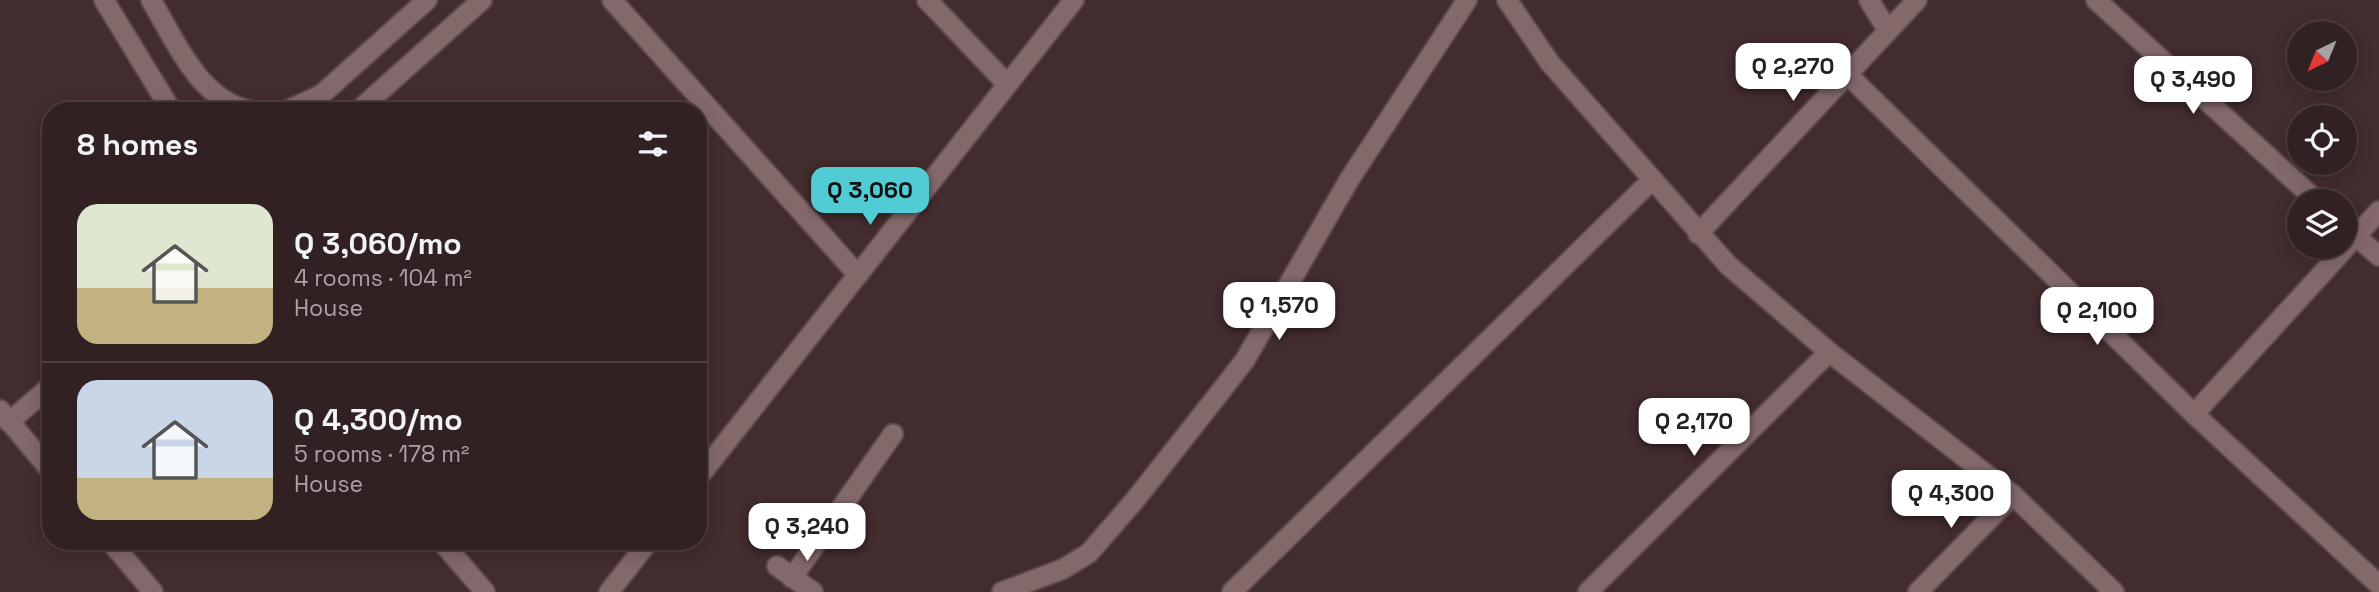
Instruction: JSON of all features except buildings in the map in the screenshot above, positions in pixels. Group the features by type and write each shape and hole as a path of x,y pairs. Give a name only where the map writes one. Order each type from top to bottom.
{"street":[{"path":"104,0 166,102"},
{"path":"151,0 198,78 226,102"},
{"path":"306,102 321,95 427,0"},
{"path":"368,102 482,0"},
{"path":"612,0 703,102"},
{"path":"927,0 1007,84"},
{"path":"707,462 1074,0"},
{"path":"1002,592 1063,569 1089,553 1210,405 1245,360 1349,180 1467,0"},
{"path":"1507,0 1550,63 1728,265 1829,352 2013,495 2114,592"},
{"path":"1869,0 1888,31"},
{"path":"1699,234 1917,0"},
{"path":"2095,0 2304,189"},
{"path":"1847,74 2194,414 2379,585"},
{"path":"707,106 858,275"},
{"path":"1232,592 1652,180"},
{"path":"2357,226 2379,211"},
{"path":"2357,237 2379,256"},
{"path":"2194,414 2326,259"},
{"path":"1588,592 1829,352"},
{"path":"42,392 5,416 42,460"},
{"path":"813,592 785,572 893,434"},
{"path":"1918,592 2013,495"},
{"path":"118,550 153,592"},
{"path":"449,550 485,592"},
{"path":"609,592 642,550"}]}
